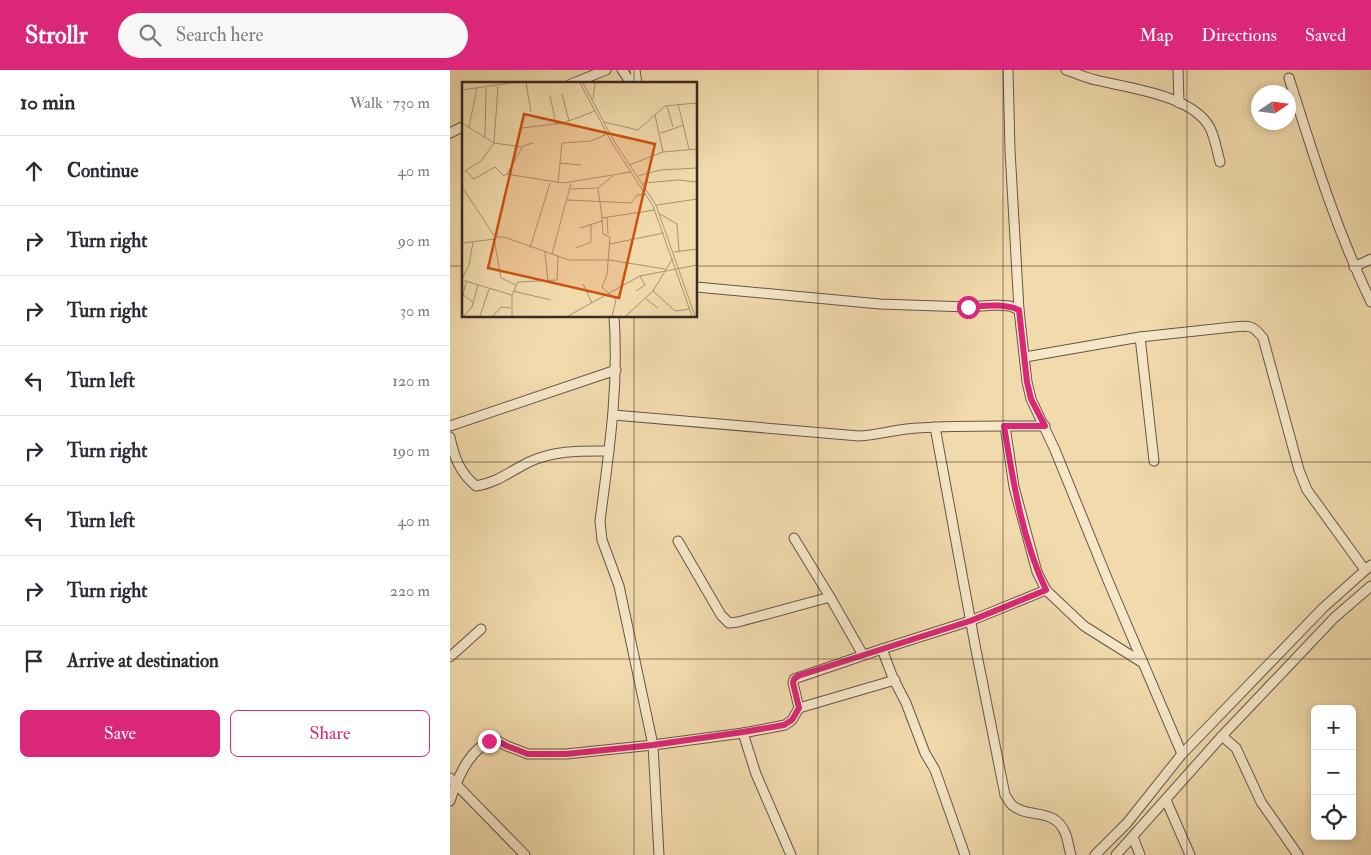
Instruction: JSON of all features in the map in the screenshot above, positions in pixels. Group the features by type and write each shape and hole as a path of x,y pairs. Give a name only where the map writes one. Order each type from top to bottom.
{"street":[{"path":"576,82 606,70"},
{"path":"622,70 631,82"},
{"path":"1008,70 1010,150 1019,310 1027,382 1031,399 1077,499 1182,754"},
{"path":"1066,70 1094,80 1118,84 1162,96 1189,107 1210,128 1220,162"},
{"path":"1178,70 1179,103"},
{"path":"1289,78 1329,203 1354,267 1371,302"},
{"path":"450,133 462,127"},
{"path":"1354,267 1371,259"},
{"path":"698,287 880,304 968,307 996,305 1010,306 1019,310"},
{"path":"614,318 616,370 614,415 600,521 602,540 619,586 653,745 659,855"},
{"path":"1025,357 1140,337 1245,326 1255,328 1263,338 1299,470 1308,490 1368,567 1323,608 1182,754 1127,823 1095,855"},
{"path":"1140,337 1154,461"},
{"path":"450,426 616,370"},
{"path":"614,415 859,436 876,435 894,430 935,427 1045,426"},
{"path":"1004,426 1014,488 1037,572 1046,590 1084,626 1143,663"},
{"path":"935,427 970,621 1005,795 1013,805 1026,811 1047,815 1057,821 1066,834 1070,855"},
{"path":"450,438 459,466 468,479 476,486 486,484 529,462 548,455 570,451 609,451"},
{"path":"794,538 830,596 863,655"},
{"path":"678,541 721,615 729,623 830,596"},
{"path":"1116,855 1222,736 1334,618 1371,586"},
{"path":"799,708 793,683 794,679 970,621 1046,590"},
{"path":"450,657 481,629"},
{"path":"882,649 906,703 925,753 935,770 965,855"},
{"path":"450,801 453,780 482,746 489,741 496,740 528,754 566,754 653,745 743,732 784,725 792,720 799,708 895,680"},
{"path":"743,732 756,774 792,855"},
{"path":"1222,736 1236,748 1261,802 1298,855"},
{"path":"453,780 525,855"},
{"path":"1166,800 1190,855"},
{"path":"1133,837 1140,855"}],"route":[{"path":"489,741 496,740 528,754 566,754 653,745 784,725 792,720 799,708 793,683 794,679 798,676 970,621 1046,590 1037,572 1014,488 1004,426 1045,426 1031,399 1027,382 1019,310 1010,306 996,305 968,307"}]}
